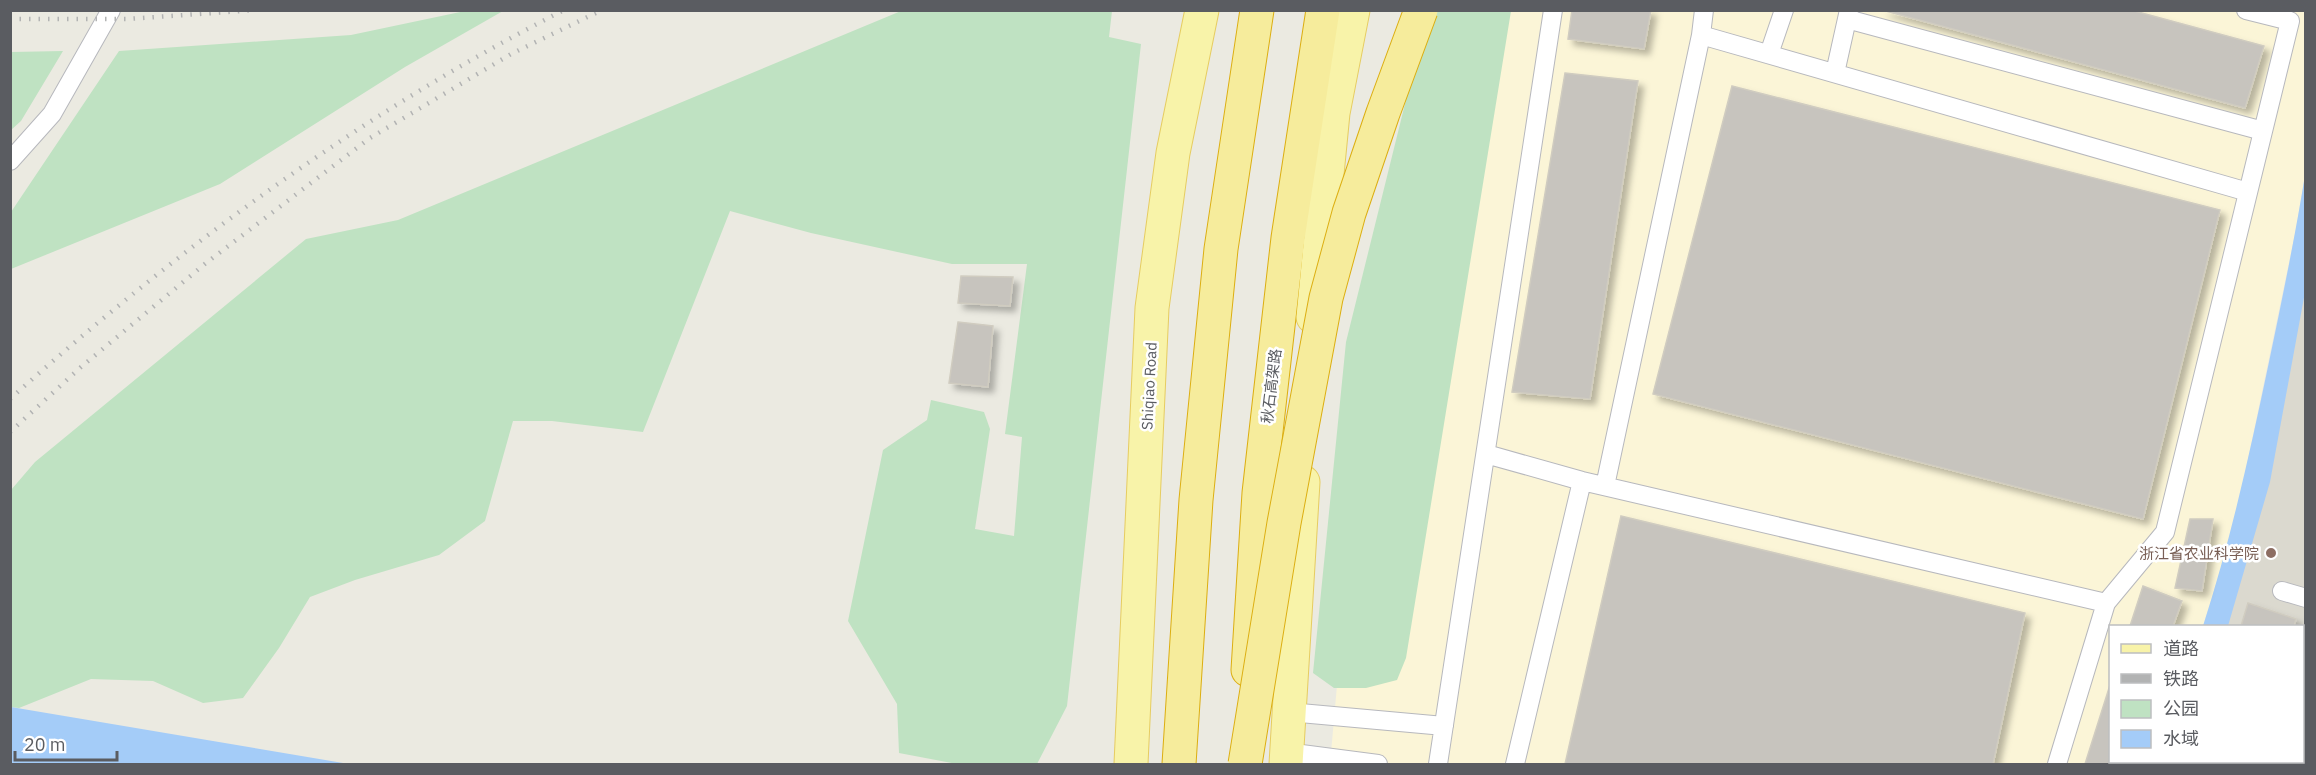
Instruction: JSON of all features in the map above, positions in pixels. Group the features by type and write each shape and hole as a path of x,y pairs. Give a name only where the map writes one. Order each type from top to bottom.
{"highway":[{"path":"1179,765 1196,500 1219,272 1231,175 1257,10"},
{"name":"秋石高架路","path":"1243,765 1260,481 1288,238 1323,10"},
{"path":"1243,765 1284,523 1326,298 1349,213 1421,10"}],"main road":[{"name":"Shiqiao Road","path":"1131,765 1152,308 1173,153 1202,10"},
{"path":"1286,758 1316,278 1333,113 1353,10"}],"lane":[{"path":"10,161 52,114 111,10"},
{"path":"1438,765 1553,10"},
{"path":"1605,486 1701,35 1704,10"},
{"path":"1769,54 1784,10"},
{"path":"2057,765 2106,603 2165,532 2290,21 2246,10"},
{"path":"1835,73 1848,15 2263,131"},
{"path":"1701,35 2248,192"},
{"path":"1486,454 1582,481 2106,603"},
{"path":"1515,765 1582,481"},
{"path":"2282,591 2306,598"},
{"path":"1289,712 1444,726"},
{"path":"1286,758 1378,765"}],"shaded area":[{"path":"1461,11 2305,11 2305,175 2296,229 2242,488 2224,559 2203,625 2109,625 2109,763 2158,764 1330,764 1368,337"},
{"name":"浙江省农业科学院","path":"2305,238 2305,764 2171,764 2304,763 2304,625 2213,625"}],"green space":[{"path":"465,11 503,11 405,67 220,184 11,269 11,212 119,51 351,35"},
{"path":"901,11 1112,11 1109,37 1141,44 1067,706 1037,764 957,764 899,753 897,704 848,621 883,450 927,420 931,400 984,412 990,429 975,529 1014,536 1022,437 1005,434 1027,264 952,264 811,233 730,211 643,432 552,421 513,421 485,521 439,555 355,580 310,597 279,648 243,698 203,703 153,681 91,679 19,708 11,707 11,490 35,462 306,239 398,220"},
{"path":"1428,11 1511,11 1406,658 1397,680 1366,688 1334,688 1313,673 1346,342"},
{"path":"63,51 21,121 11,130 11,52"},
{"path":"2305,722 2305,764 2265,764 2304,763"}],"water":[{"path":"2305,175 2305,292 2270,482 2228,625 2203,625 2247,462"},
{"path":"11,707 349,764 11,764"}],"building":[{"path":"1572,10 1651,10 1644,49 1568,39"},
{"path":"1882,10 2131,10 2264,46 2245,108"},
{"path":"1565,73 1638,81 1590,399 1512,392"},
{"path":"1732,86 2220,210 2143,519 1653,394"},
{"path":"961,276 1013,277 1010,306 958,303"},
{"path":"958,322 993,326 988,387 949,383"},
{"path":"1621,516 2025,613 1993,764 1565,764"},
{"path":"2190,519 2213,519 2202,591 2175,588"},
{"path":"2143,586 2182,601 2173,625 2130,625"},
{"path":"2248,603 2296,619 2294,625 2241,625"},
{"path":"2109,688 2109,763 2130,763 2085,764"},
{"path":"2200,763 2240,763 2240,764"}],"railway":[{"path":"10,19 128,19 256,10"},
{"path":"10,399 139,289 274,186 344,138 416,93 564,10"},
{"path":"10,432 81,367 206,263 370,138 511,54 602,10"}],"place":[{"name":"浙江省农业科学院","path":"2271,553"}]}
